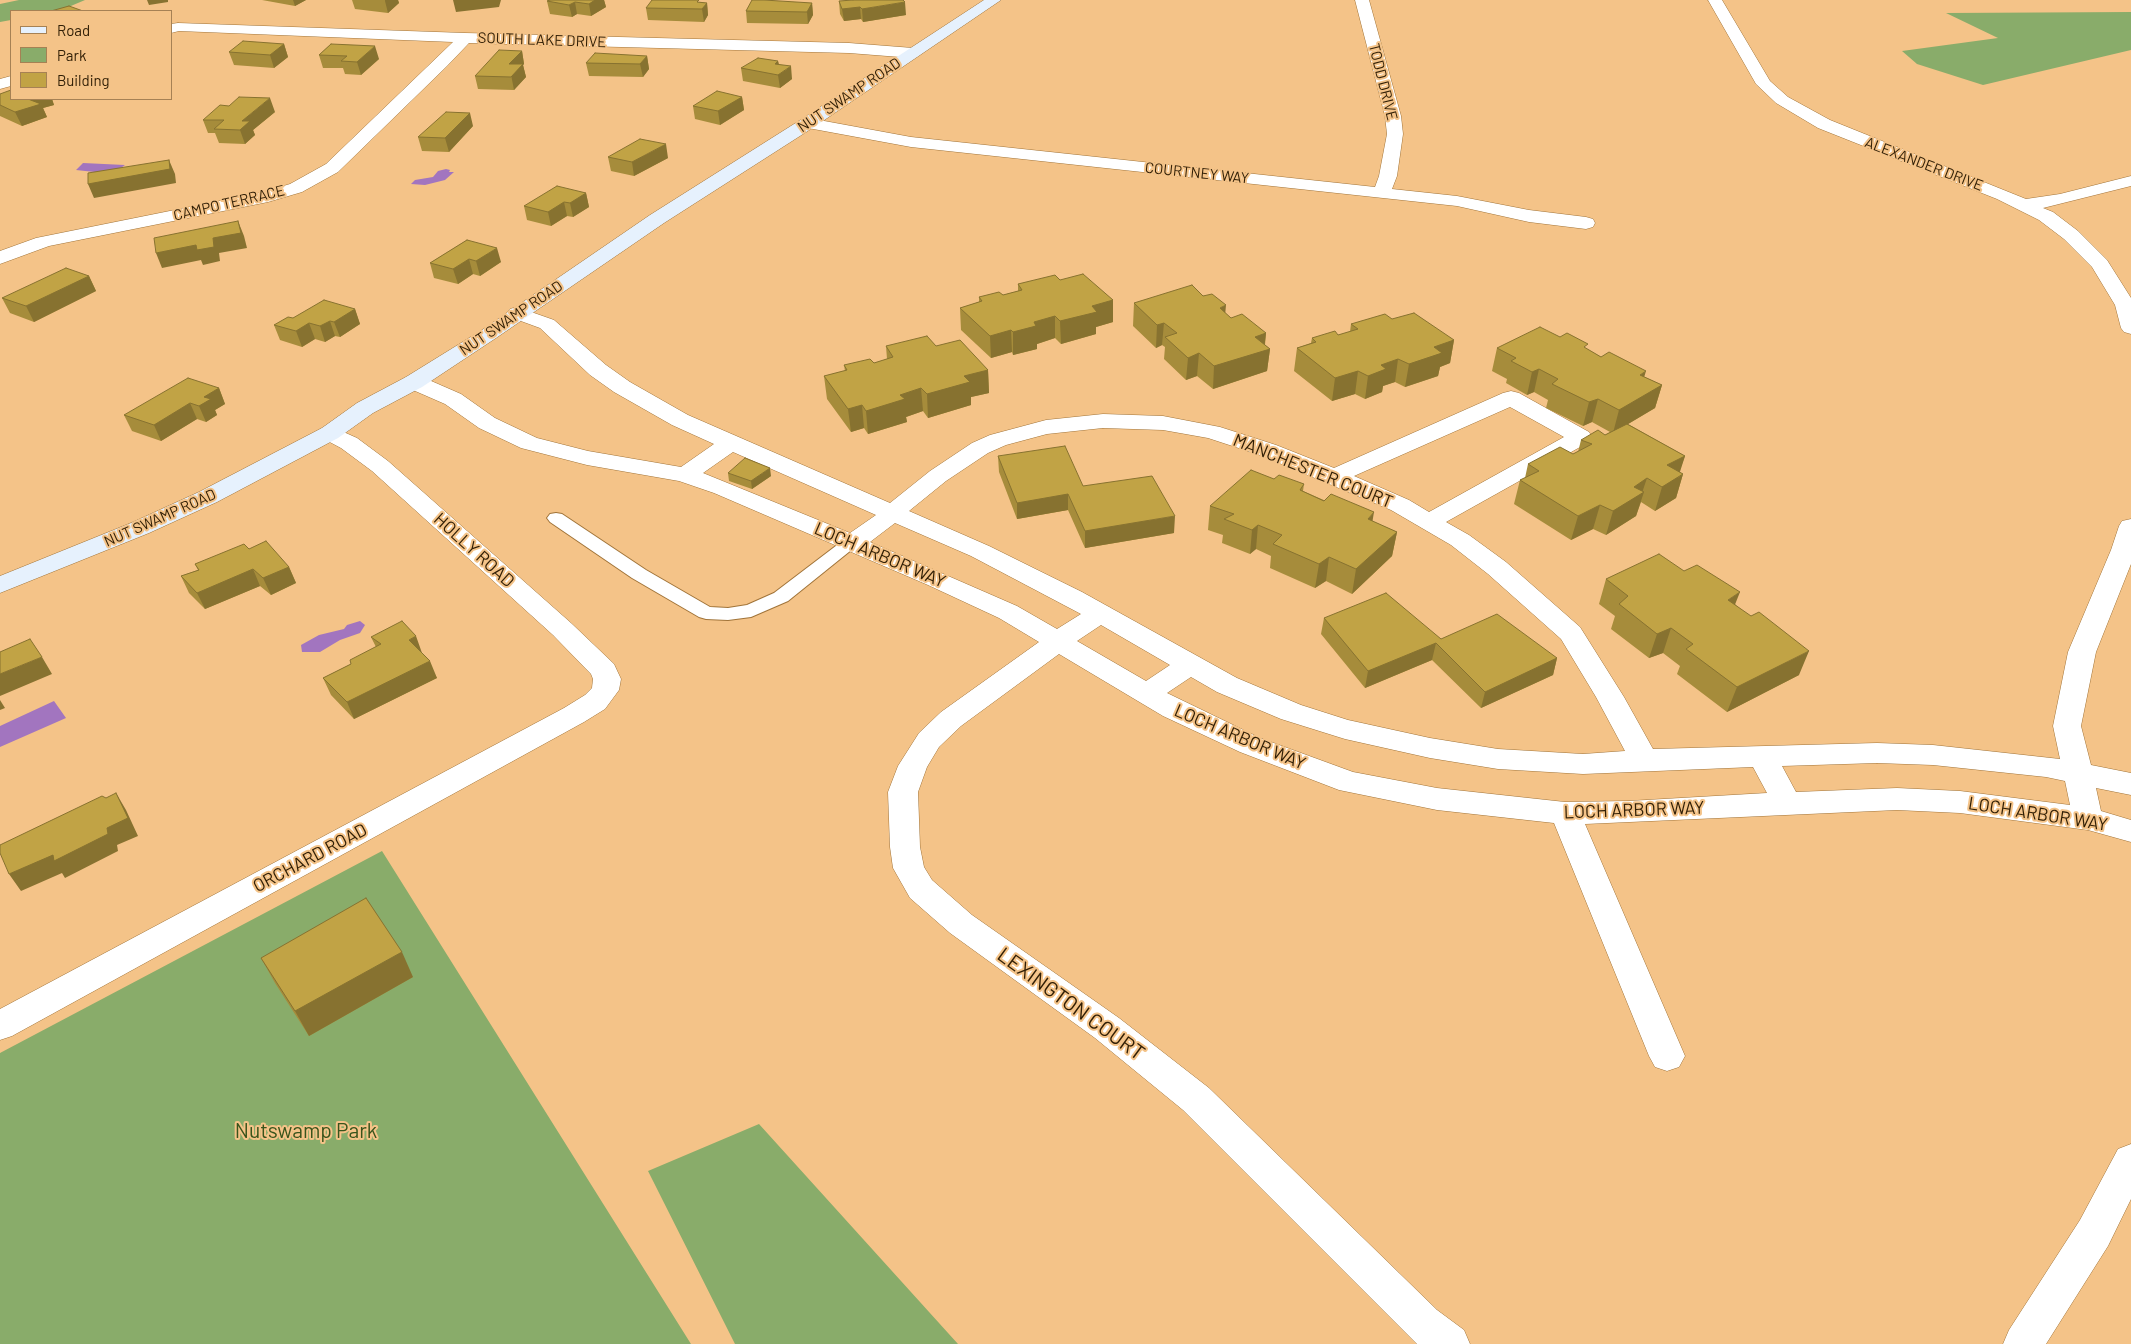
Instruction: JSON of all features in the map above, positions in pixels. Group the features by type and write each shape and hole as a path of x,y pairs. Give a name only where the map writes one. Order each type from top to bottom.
{"main road":[{"name":"NUT SWAMP ROAD","path":"0,585 174,512 259,472 330,433 365,408 414,382 657,218 808,123 994,0"}],"street":[{"name":"TODD DRIVE","path":"1362,0 1393,116 1395,134 1388,176 1381,193"},
{"name":"ALEXANDER DRIVE","path":"1715,0 1764,84 1794,108 1841,131 2026,205 2046,216 2071,235 2100,264 2125,305 2131,328"},
{"name":"SOUTH LAKE DRIVE","path":"172,29 209,28 465,38 848,48 913,52"},
{"name":"CAMPO TERRACE","path":"0,258 52,240 268,198 304,184 332,168 442,63 465,38"},
{"name":"COURTNEY WAY","path":"808,123 911,142 1457,201 1529,216 1586,223"},
{"path":"2026,205 2131,181"},
{"path":"517,314 547,324 598,370 622,387 680,420 730,444 980,551 1100,613 1227,685 1291,712 1344,729 1422,746 1498,759 1583,764 1644,760 1877,753 1934,755 2046,767 2131,784"},
{"name":"LOCH ARBOR WAY","path":"414,382 453,400 487,423 529,443 587,458 656,468 686,475 722,488 851,543 1008,612 1173,709 1250,745 1349,782 1445,800 1565,813 1629,812 1897,799 1960,802 2088,819 2131,831"},
{"path":"1334,476 1511,398 1581,437 1428,522"},
{"name":"MANCHESTER COURT","path":"851,543 873,529 938,476 980,448 1027,431 1072,424 1134,421 1188,427 1234,438 1334,476 1400,506 1460,540 1497,568 1571,633 1610,697 1644,760"},
{"name":"HOLLY ROAD","path":"330,433 349,442 380,466 562,629 604,670 607,679"},
{"path":"686,475 730,444"},
{"path":"2088,819 2076,773 2067,726 2082,652 2124,550 2131,526"},
{"name":"LEXINGTON COURT","path":"1100,613 950,719 929,740 913,766 903,792 905,847 909,868 921,889 961,924 1107,1028 1196,1099 1423,1324 1450,1344"},
{"path":"1146,694 1190,664"},
{"name":"ORCHARD ROAD","path":"0,1026 574,715 595,702 605,690 607,679"},
{"path":"1762,756 1787,803"},
{"path":"1565,813 1667,1056"},
{"path":"2023,1344 2094,1232 2131,1161"}],"lane":[{"path":"556,518 639,574 706,613 728,614 751,611 781,597 851,543"}],"green space":[{"path":"19,0 85,0 61,10 10,10 10,20 0,22 0,4"},
{"path":"2131,12 2131,50 1983,85 1917,64 1902,51 1998,38 1946,13"},
{"name":"Nutswamp Park","path":"382,851 691,1344 0,1344 0,1053"},
{"path":"759,1124 958,1344 735,1344 648,1171"}],"shaded area":[{"path":"83,163 125,165 118,170 104,173 76,170"},
{"path":"450,170 449,172 454,172 445,180 425,185 411,184 415,180 433,177 438,171"},
{"path":"360,621 365,625 360,633 340,640 320,652 302,652 301,645 319,635 344,629 347,625"},
{"path":"54,701 66,718 0,747 0,726"}],"building":[{"path":"595,0 589,4 575,2 569,5 547,1"},
{"path":"652,0 699,0 697,2 707,3 702,9 646,8"},
{"path":"752,0 812,3 807,12 746,11"},
{"path":"903,0 905,2 862,9 860,7 842,9 839,1"},
{"path":"69,6 80,10 55,10"},
{"path":"243,41 284,44 270,55 229,52"},
{"path":"331,44 375,46 357,62 341,61 347,56 319,55"},
{"path":"499,50 522,51 509,64 523,64 511,77 475,76"},
{"path":"595,53 647,56 640,64 586,63"},
{"path":"758,58 778,61 775,64 791,66 778,75 741,68"},
{"path":"10,90 10,100 31,100 41,104 15,112 0,105 0,94"},
{"path":"717,91 742,97 718,111 693,106"},
{"path":"239,97 270,98 242,121 250,121 240,130 214,129 224,120 203,120 220,105 229,106"},
{"path":"446,112 470,113 445,138 418,137"},
{"path":"640,139 666,144 632,162 608,157"},
{"path":"169,160 170,169 88,184 88,173"},
{"path":"557,186 586,193 570,203 564,202 548,212 524,206"},
{"path":"238,221 241,233 213,238 214,247 197,250 196,245 156,253 154,238"},
{"path":"467,240 497,248 476,261 469,259 453,269 430,263"},
{"path":"66,268 89,276 26,306 2,298"},
{"path":"1083,274 1113,300 1092,306 1097,312 1060,321 1055,316 1034,322 1036,326 990,336 960,308 982,301 979,297 999,292 1003,295 1022,290 1018,284 1055,275 1060,280"},
{"path":"1192,285 1203,296 1212,294 1226,305 1220,308 1231,318 1242,314 1266,333 1255,337 1270,349 1214,366 1199,353 1188,358 1165,337 1177,333 1164,323 1157,325 1134,303"},
{"path":"324,300 355,309 334,322 330,321 320,326 309,323 296,331 274,325 288,317 293,318"},
{"path":"1414,313 1454,340 1434,347 1442,353 1409,364 1398,359 1381,365 1386,369 1368,376 1358,371 1335,378 1297,348 1316,342 1312,338 1335,331 1338,335 1358,329 1351,324 1385,314 1392,319"},
{"path":"1540,327 1560,337 1567,333 1588,344 1584,347 1601,357 1609,352 1646,371 1640,375 1662,385 1619,410 1598,399 1589,402 1552,384 1558,379 1539,369 1532,372 1511,361 1516,358 1497,348"},
{"path":"927,336 936,346 960,340 988,370 964,376 970,382 927,394 921,388 900,395 905,399 866,411 862,405 848,409 824,376 847,370 844,365 870,359 874,363 893,357 886,346"},
{"path":"188,378 219,388 204,397 211,399 199,406 190,403 154,425 124,415"},
{"path":"1627,424 1685,456 1667,465 1683,474 1662,487 1647,478 1634,487 1644,492 1613,511 1600,505 1578,516 1520,480 1539,471 1528,464 1560,447 1573,454 1592,444 1581,440 1598,430 1605,435"},
{"path":"1065,446 1083,486 1152,476 1175,516 1085,531 1068,494 1017,503 998,456"},
{"path":"745,458 770,468 751,481 728,473"},
{"path":"1251,470 1274,479 1279,475 1304,484 1300,490 1324,501 1331,494 1374,512 1368,519 1397,532 1356,569 1329,557 1319,564 1273,544 1282,535 1258,525 1252,530 1224,519 1234,514 1210,506"},
{"path":"266,541 289,567 263,578 253,569 197,593 181,576 199,570 195,564 244,544 249,549"},
{"path":"1659,554 1684,571 1697,565 1740,592 1728,600 1751,616 1759,612 1809,651 1737,687 1686,649 1693,644 1671,628 1657,634 1619,604 1628,596 1606,579"},
{"path":"1386,593 1441,639 1497,614 1557,658 1485,692 1436,643 1368,671 1324,618"},
{"path":"402,621 416,636 409,640 430,661 347,702 323,678 351,664 350,660 381,644 371,637"},
{"path":"30,639 42,657 0,674 0,652"},
{"path":"116,793 128,818 107,828 108,834 54,861 53,855 9,874 0,853 0,845 102,796 106,798"},
{"path":"366,898 402,952 295,1011 261,958"}]}
